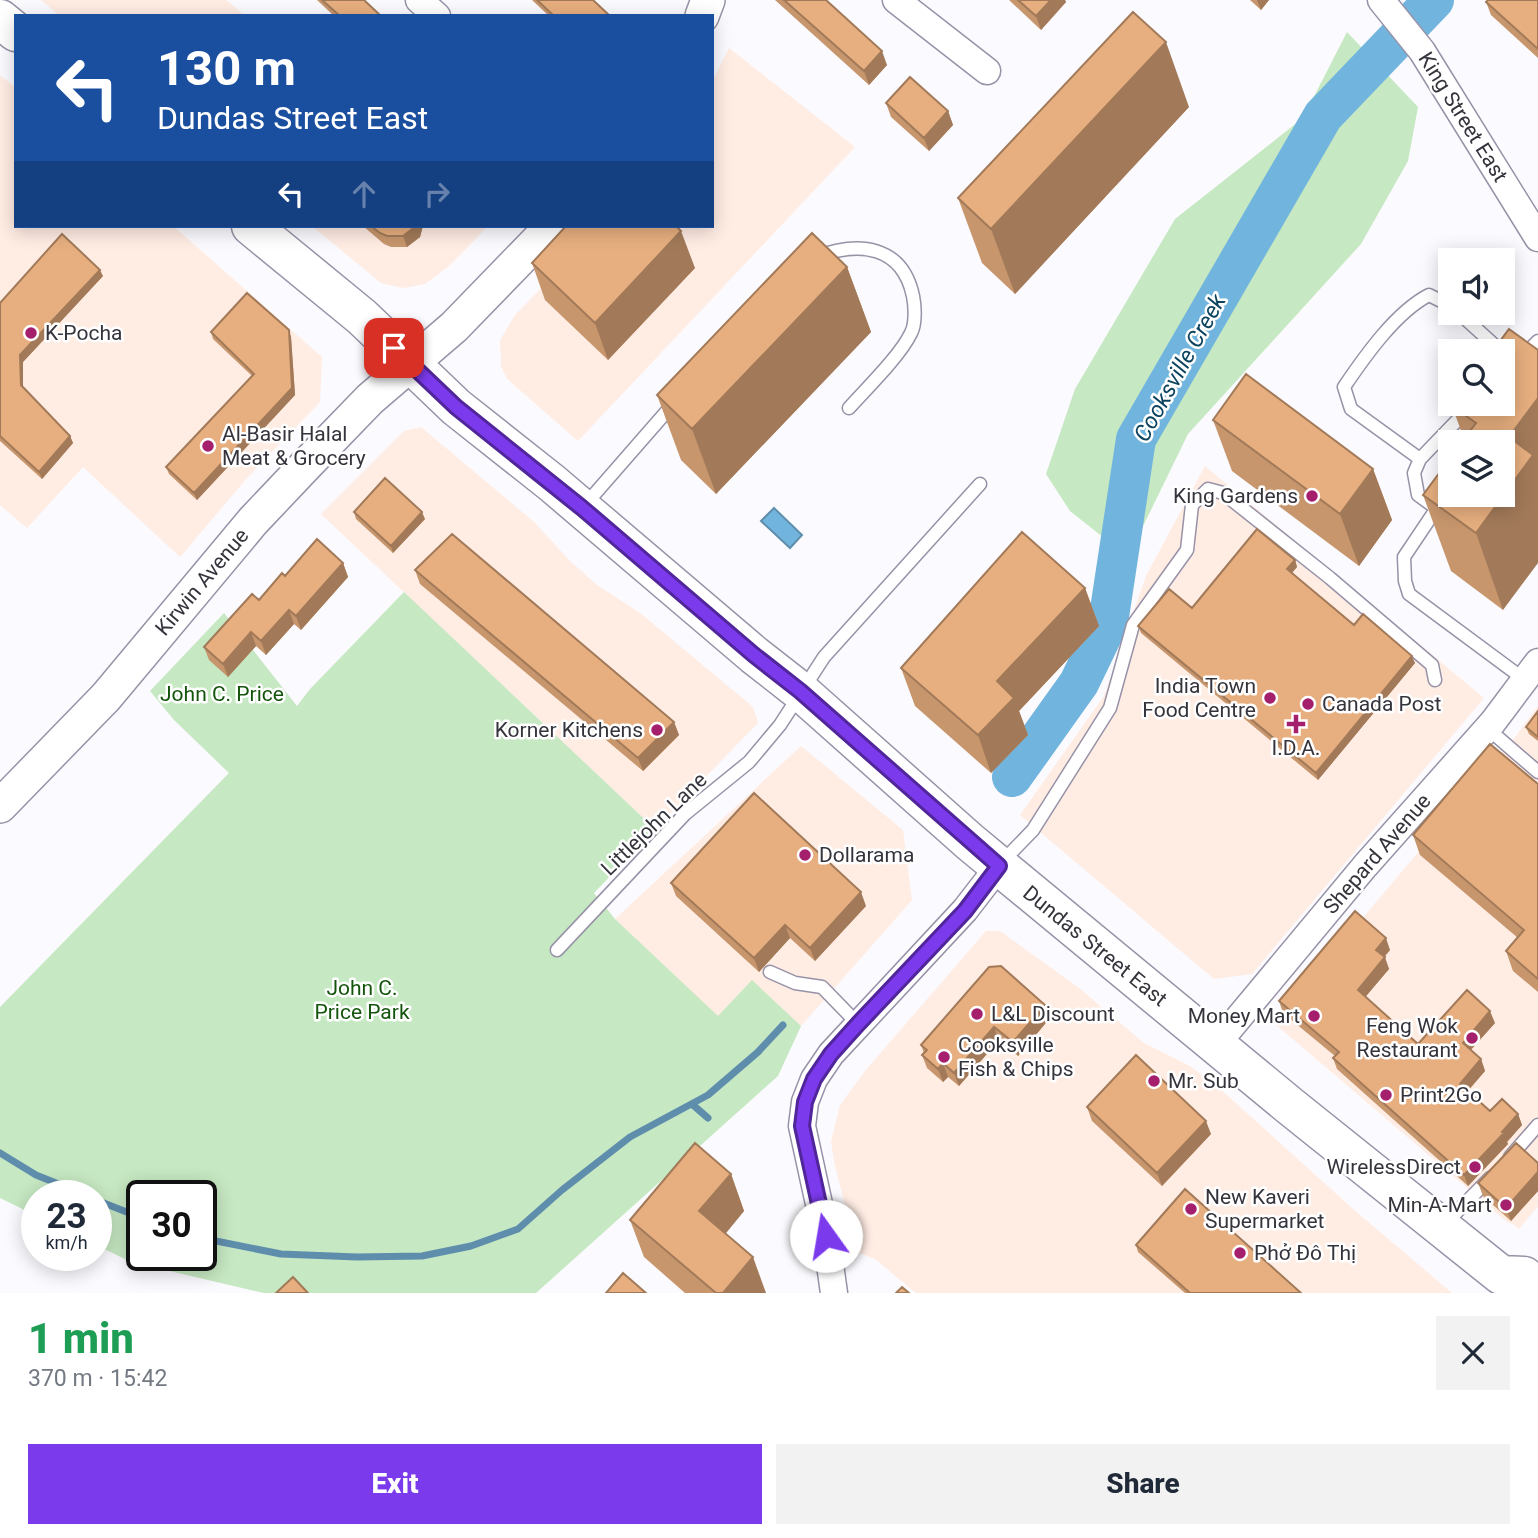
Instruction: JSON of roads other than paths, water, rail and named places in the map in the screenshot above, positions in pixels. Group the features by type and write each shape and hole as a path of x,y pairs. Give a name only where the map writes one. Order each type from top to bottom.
{"main road":[{"path":"0,19 14,30"},
{"name":"Dundas Street East","path":"253,228 362,317 456,407 582,508 800,691 999,866 1441,1227 1500,1284 1524,1276 1538,1287"}],"street":[{"path":"419,0 435,14"},
{"path":"896,0 987,71"},
{"name":"King Street East","path":"1387,7 1422,51 1538,238"},
{"name":"Kirwin Avenue","path":"0,806 106,697 262,511 370,400 454,327 550,228"},
{"name":"Shepard Avenue","path":"1216,1045 1365,866 1487,728 1531,671"},
{"path":"835,1293 826,1236 802,1126 805,1102 814,1079 831,1054 965,911 999,866"}],"lane":[{"path":"808,265 815,257 832,251 881,251 896,261 910,283 915,304 913,332 884,370 849,408"},
{"path":"1420,459 1351,409 1344,387 1358,366 1412,304 1429,295 1438,300"},
{"path":"1473,325 1488,339"},
{"path":"1516,364 1538,341"},
{"path":"582,508 681,395"},
{"path":"1436,508 1418,495 1414,473 1420,459 1461,416"},
{"path":"1474,416 1475,427"},
{"name":"Littlejohn Lane","path":"557,950 685,814 749,762 780,725 824,657 979,484"},
{"path":"999,866 1033,830 1110,708 1133,625 1187,550 1192,506 1208,489 1223,493 1330,578 1432,666 1435,680"},
{"path":"1438,505 1404,557 1405,581 1409,594 1531,671"},
{"path":"1487,728 1538,772"},
{"path":"770,972 795,983 821,987 858,1024"},
{"path":"1441,1227 1538,1125"}],"water":[{"path":"774,508 802,535 790,548 761,521"}],"waterway":[{"name":"Cooksville Creek","path":"1012,777 1079,683 1108,623 1136,439 1323,116 1434,0"},
{"name":"Cooksville Creek","path":"217,1241 281,1254 422,1256 471,1246 518,1229 562,1190 630,1137 708,1095 758,1052 783,1025"},
{"path":"693,1105 708,1118"},
{"name":"Cooksville Creek","path":"0,1153 48,1180"},
{"name":"Cooksville Creek","path":"112,1206 126,1212"}],"place":[{"name":"K-Pocha","path":"31,333"},
{"name":"Al-Basir Halal Meat & Grocery","path":"208,446"},
{"name":"King Gardens","path":"1312,496"},
{"name":"India Town Food Centre","path":"1270,698"},
{"name":"Canada Post","path":"1308,704"},
{"name":"I.D.A.","path":"1296,724"},
{"name":"Korner Kitchens","path":"657,730"},
{"name":"Dollarama","path":"805,855"},
{"name":"L&L Discount","path":"977,1014"},
{"name":"Money Mart","path":"1314,1016"},
{"name":"Feng Wok Restaurant","path":"1472,1038"},
{"name":"Cooksville Fish & Chips","path":"944,1057"},
{"name":"Mr. Sub","path":"1154,1081"},
{"name":"Print2Go","path":"1386,1095"},
{"name":"WirelessDirect","path":"1475,1167"},
{"name":"Min-A-Mart","path":"1506,1205"},
{"name":"New Kaveri Supermarket","path":"1191,1209"},
{"name":"Phở Đô Thị","path":"1240,1253"}],"park label":[{"name":"John C. Price","path":"222,694"},
{"name":"John C. Price Park","path":"362,1000"}]}
